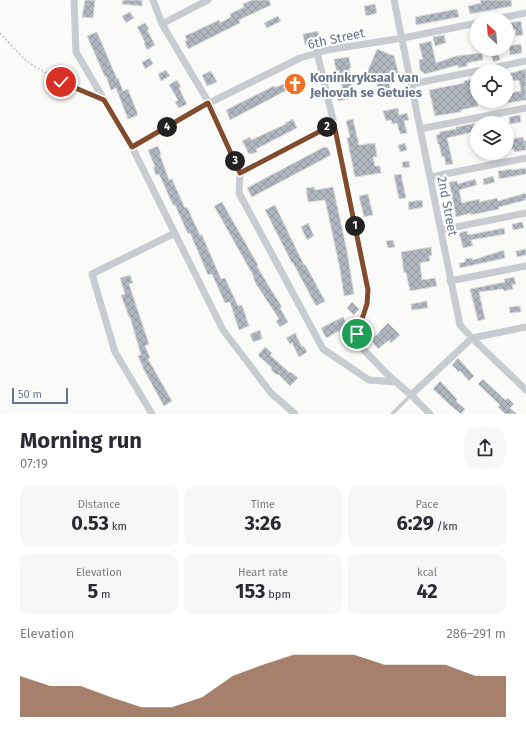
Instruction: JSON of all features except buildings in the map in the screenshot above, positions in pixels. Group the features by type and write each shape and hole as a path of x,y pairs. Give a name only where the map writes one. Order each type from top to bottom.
{"street":[{"path":"74,0 76,52 132,147 223,330 271,393 295,414"},
{"path":"153,0 162,24 208,103 240,173 239,193 323,349 369,380 396,382"},
{"path":"162,24 208,0"},
{"name":"2nd Street","path":"394,0 403,38 450,281 460,325 526,390"},
{"path":"514,15 526,13"},
{"name":"6th Street","path":"132,147 208,103 300,58 317,52 403,38 470,24"},
{"path":"317,52 334,124 368,290 367,304 357,334 359,345 430,414"},
{"path":"512,64 526,61"},
{"path":"412,84 470,73"},
{"path":"420,129 526,108"},
{"path":"240,173 334,124"},
{"path":"430,178 526,158"},
{"path":"440,230 526,213"},
{"path":"152,414 115,352 92,274 175,233"},
{"path":"450,281 526,266"},
{"path":"411,395 472,338 526,327"}],"lane":[{"path":"392,414 411,395"}],"path":[{"path":"0,33 26,62 61,82 104,100"}],"place":[{"name":"Koninkryksaal van Jehovah se Getuies","path":"295,84"}],"route":[{"path":"61,82 104,100 132,147 208,103 240,173 334,124 368,290 367,304 357,334"}]}
